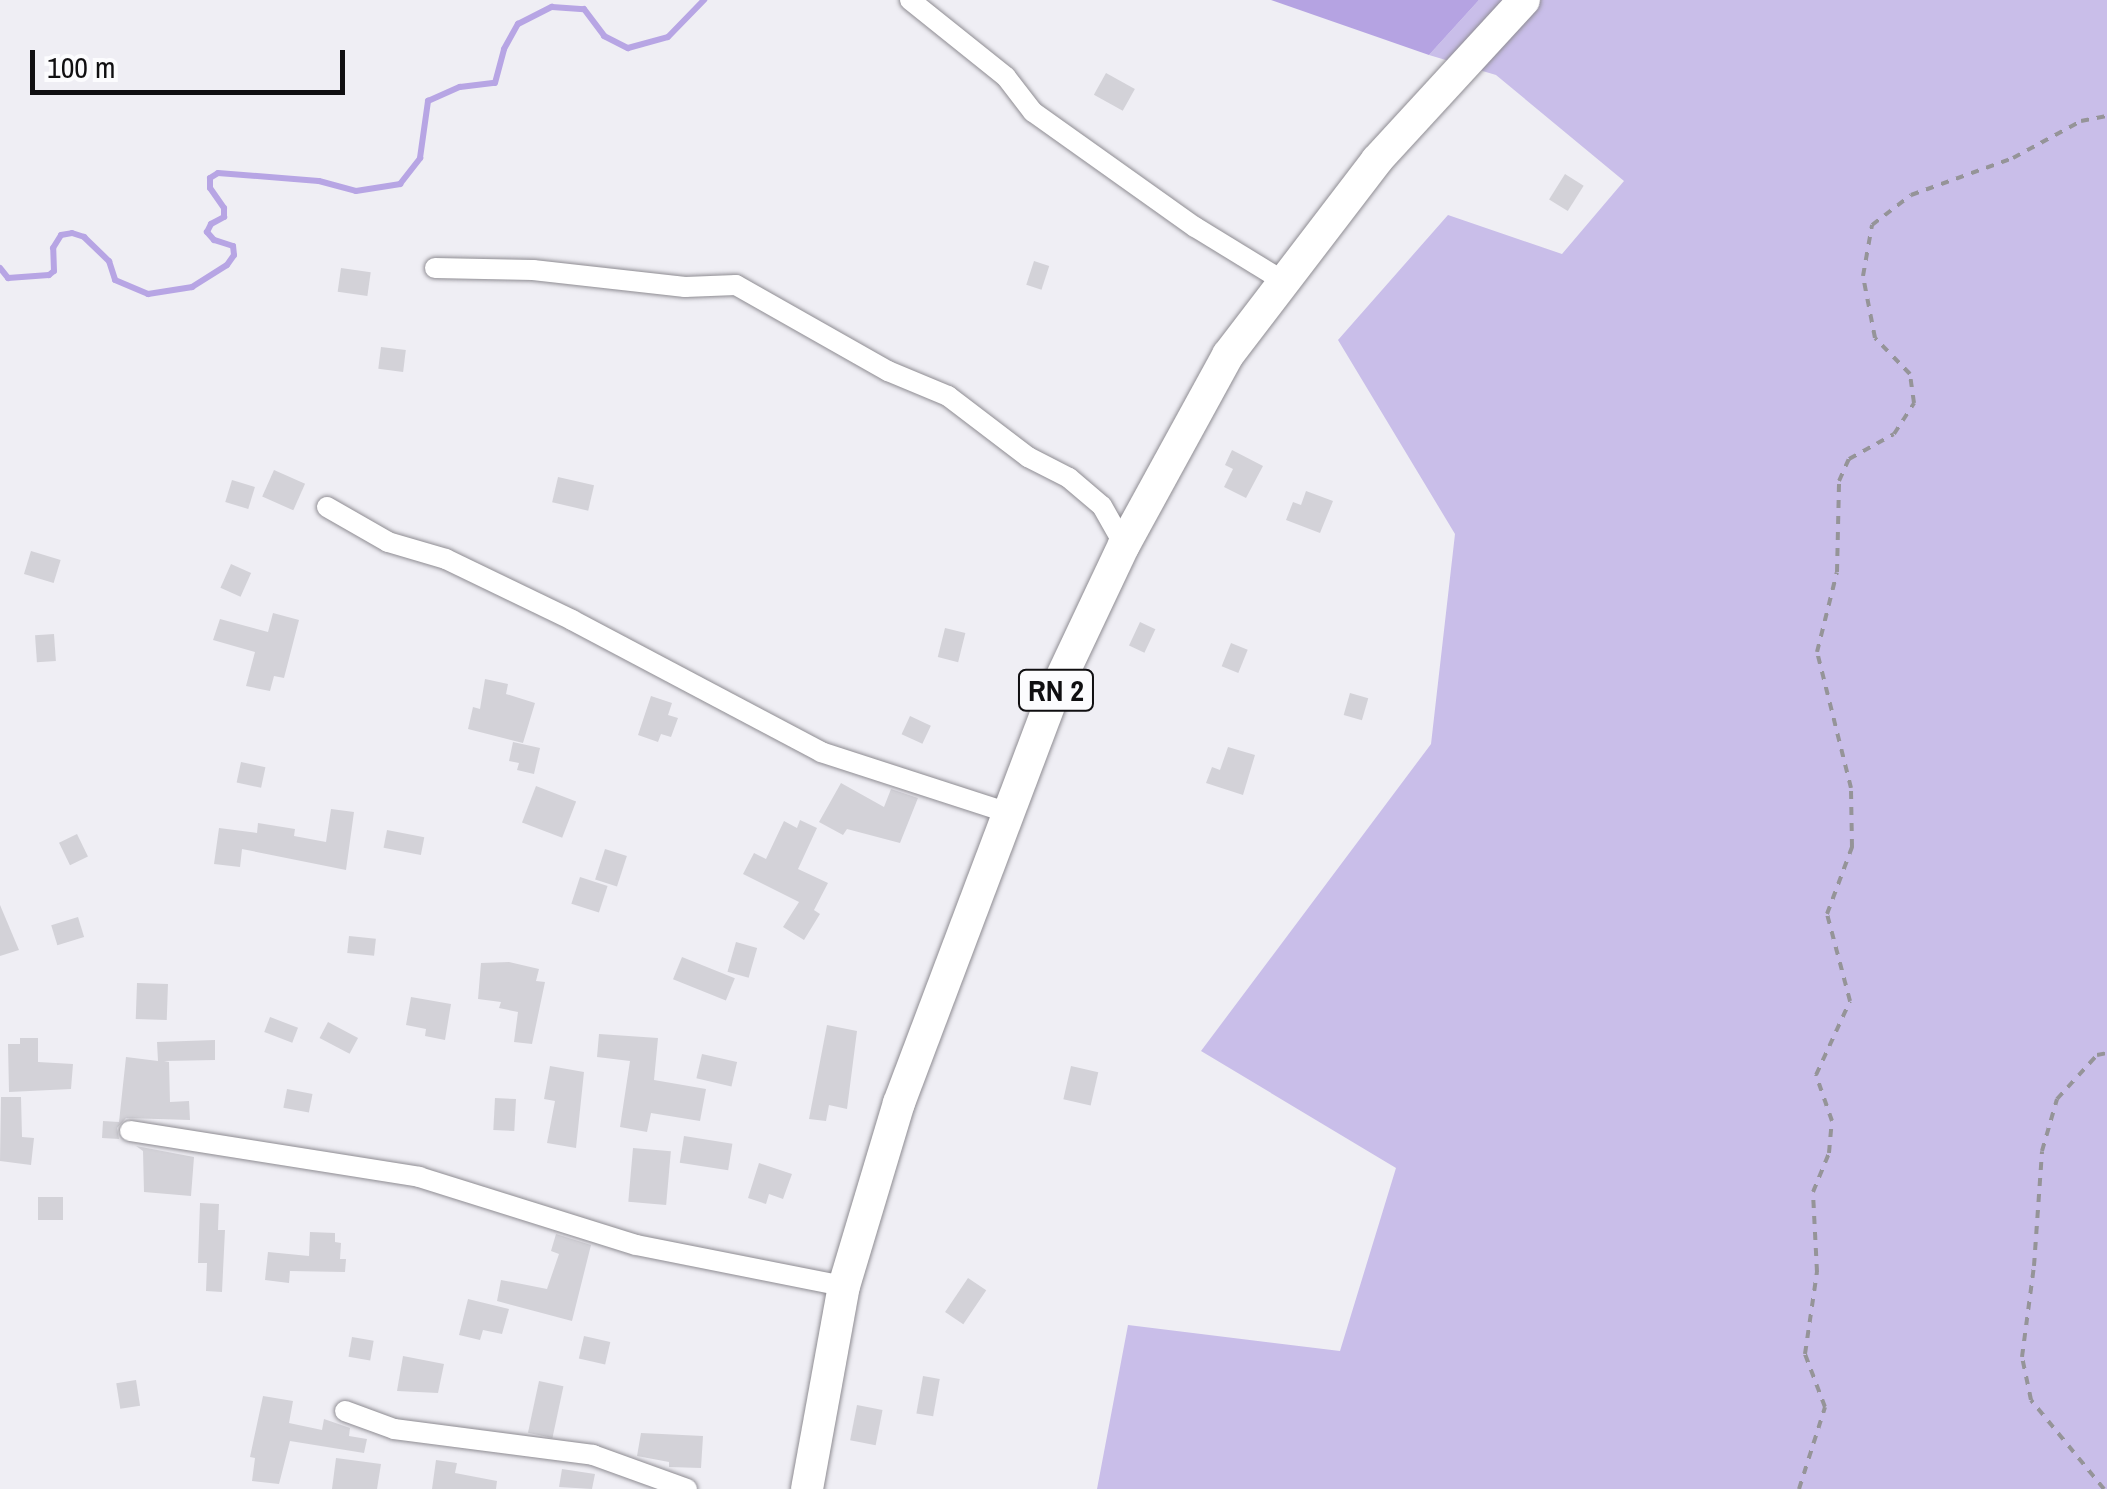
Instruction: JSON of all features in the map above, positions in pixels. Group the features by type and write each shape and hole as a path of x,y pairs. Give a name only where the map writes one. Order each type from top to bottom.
{"main road":[{"name":"RN 2","path":"807,1489 844,1286 898,1103 1053,695 1124,546 1194,410 1284,281 1377,160 1524,0"}],"street":[{"path":"910,0 1006,78 1033,112 1196,227 1284,281"},
{"path":"435,268 533,270 685,287 736,285 888,371 948,396 1028,457 1070,478 1102,506 1124,546"},
{"path":"326,507 388,542 446,559 572,620 821,752 1006,812"},
{"path":"130,1131 419,1177 636,1245 844,1286"},
{"path":"345,1411 394,1429 593,1455 687,1489"}],"path":[{"path":"1799,1489 1825,1407 1810,1378 1805,1354 1817,1272 1813,1192 1828,1153 1832,1121 1816,1076 1850,1001 1827,914 1852,846 1850,788 1817,652 1837,572 1839,481 1849,459 1894,434 1914,402 1910,374 1875,338 1863,276 1872,225 1912,194 2014,158 2081,121 2107,116"},
{"path":"2104,1489 2031,1400 2022,1356 2034,1266 2042,1152 2058,1099 2098,1055 2107,1054"}],"shaded area":[{"path":"1271,0 1479,0 1429,55"},
{"path":"1479,0 2107,0 2107,1489 1097,1489 1128,1325 1340,1351 1396,1168 1201,1051 1431,744 1455,534 1338,340 1448,215 1562,254 1624,181 1496,75 1429,55"}],"building":[{"path":"1106,73 1135,89 1123,111 1094,95"},
{"path":"1565,174 1584,186 1568,211 1549,199"},
{"path":"1034,261 1049,266 1041,290 1026,285"},
{"path":"341,268 371,272 367,296 338,292"},
{"path":"381,347 406,350 403,372 378,369"},
{"path":"1232,450 1263,466 1246,498 1224,487 1233,469 1225,465"},
{"path":"274,470 305,484 293,510 262,496"},
{"path":"558,477 594,485 588,511 552,502"},
{"path":"232,480 255,487 248,509 225,502"},
{"path":"1306,491 1333,501 1320,533 1286,520 1293,502 1301,505"},
{"path":"31,551 61,560 54,583 24,574"},
{"path":"231,564 251,573 241,597 220,588"},
{"path":"273,613 299,620 284,678 274,676 270,691 246,686 255,652 213,640 220,619 268,632"},
{"path":"1140,622 1155,629 1144,653 1129,646"},
{"path":"945,628 965,633 958,662 938,657"},
{"path":"54,634 56,661 37,662 35,635"},
{"path":"1231,643 1248,650 1238,673 1222,666"},
{"path":"485,679 508,684 506,694 535,703 523,743 468,729 473,707 480,709"},
{"path":"1350,693 1368,698 1362,720 1344,715"},
{"path":"651,696 672,703 668,715 678,718 671,737 661,734 658,742 638,735"},
{"path":"910,716 931,726 922,744 902,734"},
{"path":"513,742 540,748 534,774 517,770 519,763 509,761"},
{"path":"1228,747 1255,755 1243,795 1206,783 1212,767 1220,770"},
{"path":"241,762 265,767 261,788 237,783"},
{"path":"841,783 884,807 891,789 918,798 900,843 847,829 843,835 819,822"},
{"path":"536,786 576,801 562,838 522,822"},
{"path":"331,809 354,812 346,870 242,849 240,867 214,864 219,828 257,833 258,823 295,829 294,836 326,842"},
{"path":"800,820 817,828 798,869 828,883 814,910 820,914 804,940 783,927 799,902 743,874 754,853 766,859 784,821 797,828"},
{"path":"387,830 424,837 421,855 384,848"},
{"path":"77,834 88,856 70,865 59,843"},
{"path":"605,849 627,856 617,887 595,879"},
{"path":"580,877 608,886 599,913 571,904"},
{"path":"0,905 19,950 0,956"},
{"path":"78,917 84,937 57,945 51,925"},
{"path":"349,936 376,939 374,956 347,953"},
{"path":"736,942 757,948 749,978 727,972"},
{"path":"682,957 735,978 726,1001 673,979"},
{"path":"509,962 539,969 536,981 545,982 532,1044 514,1042 518,1012 499,1008 501,1002 478,999 481,963"},
{"path":"137,983 168,984 167,1020 136,1019"},
{"path":"411,997 451,1004 445,1040 425,1036 426,1029 406,1025"},
{"path":"270,1017 298,1028 292,1043 264,1032"},
{"path":"328,1022 358,1038 350,1054 320,1038"},
{"path":"827,1025 857,1031 847,1109 829,1105 826,1121 809,1119"},
{"path":"599,1034 658,1038 654,1080 706,1089 700,1121 651,1113 647,1132 620,1127 630,1061 597,1057"},
{"path":"20,1038 38,1038 38,1062 73,1064 71,1089 9,1092 8,1044 20,1044"},
{"path":"215,1040 215,1060 164,1061 169,1062 170,1102 189,1101 190,1120 126,1118 117,1128 119,1139 102,1138 103,1121 119,1122 126,1057 158,1061 157,1042"},
{"path":"702,1054 737,1062 731,1086 696,1078"},
{"path":"550,1066 584,1072 576,1148 547,1143 555,1101 544,1099"},
{"path":"1071,1066 1098,1072 1091,1105 1063,1099"},
{"path":"287,1089 313,1094 309,1113 283,1108"},
{"path":"1,1097 21,1097 22,1137 34,1138 31,1165 0,1161"},
{"path":"495,1098 516,1099 514,1131 493,1130"},
{"path":"684,1136 732,1144 728,1170 680,1163"},
{"path":"136,1146 194,1157 191,1196 144,1192 143,1151"},
{"path":"633,1148 671,1151 666,1205 628,1202"},
{"path":"759,1163 792,1174 783,1199 769,1194 766,1204 748,1198"},
{"path":"38,1197 63,1197 63,1220 38,1220"},
{"path":"200,1203 219,1204 218,1230 225,1230 222,1292 206,1291 207,1263 198,1263"},
{"path":"310,1232 335,1233 335,1242 341,1243 340,1259 346,1259 345,1272 290,1271 289,1283 265,1280 268,1252 309,1256"},
{"path":"556,1234 591,1245 572,1321 497,1301 501,1280 547,1289 559,1254 551,1251"},
{"path":"968,1278 986,1290 963,1324 945,1312"},
{"path":"468,1299 509,1309 502,1334 483,1330 480,1340 459,1335"},
{"path":"584,1336 610,1342 605,1364 579,1358"},
{"path":"352,1337 374,1341 370,1361 349,1357"},
{"path":"403,1356 444,1364 438,1393 397,1391"},
{"path":"923,1376 940,1379 933,1416 916,1413"},
{"path":"136,1380 140,1406 120,1409 116,1383"},
{"path":"539,1381 563,1386 552,1438 528,1433"},
{"path":"263,1396 293,1401 289,1423 322,1430 324,1419 350,1428 349,1436 367,1439 364,1453 290,1441 279,1484 252,1481 255,1458 250,1457"},
{"path":"857,1405 883,1410 876,1445 850,1440"},
{"path":"641,1433 703,1436 701,1468 669,1467 669,1462 637,1456"},
{"path":"336,1458 381,1464 377,1489 332,1489"},
{"path":"436,1460 457,1463 455,1473 497,1481 496,1489 432,1489"},
{"path":"562,1469 595,1474 592,1489 559,1487"}],"waterway":[{"path":"0,268 8,278 49,275 54,271 53,248 61,235 72,233 84,237 109,261 115,280 148,294 192,287 227,265 234,255 233,246 214,240 207,232 211,224 224,217 224,208 210,188 210,178 218,173 319,181 356,191 400,184 420,158 428,101 460,87 495,83 504,49 518,24 552,7 584,9 604,36 628,48 668,37 704,0"}]}
